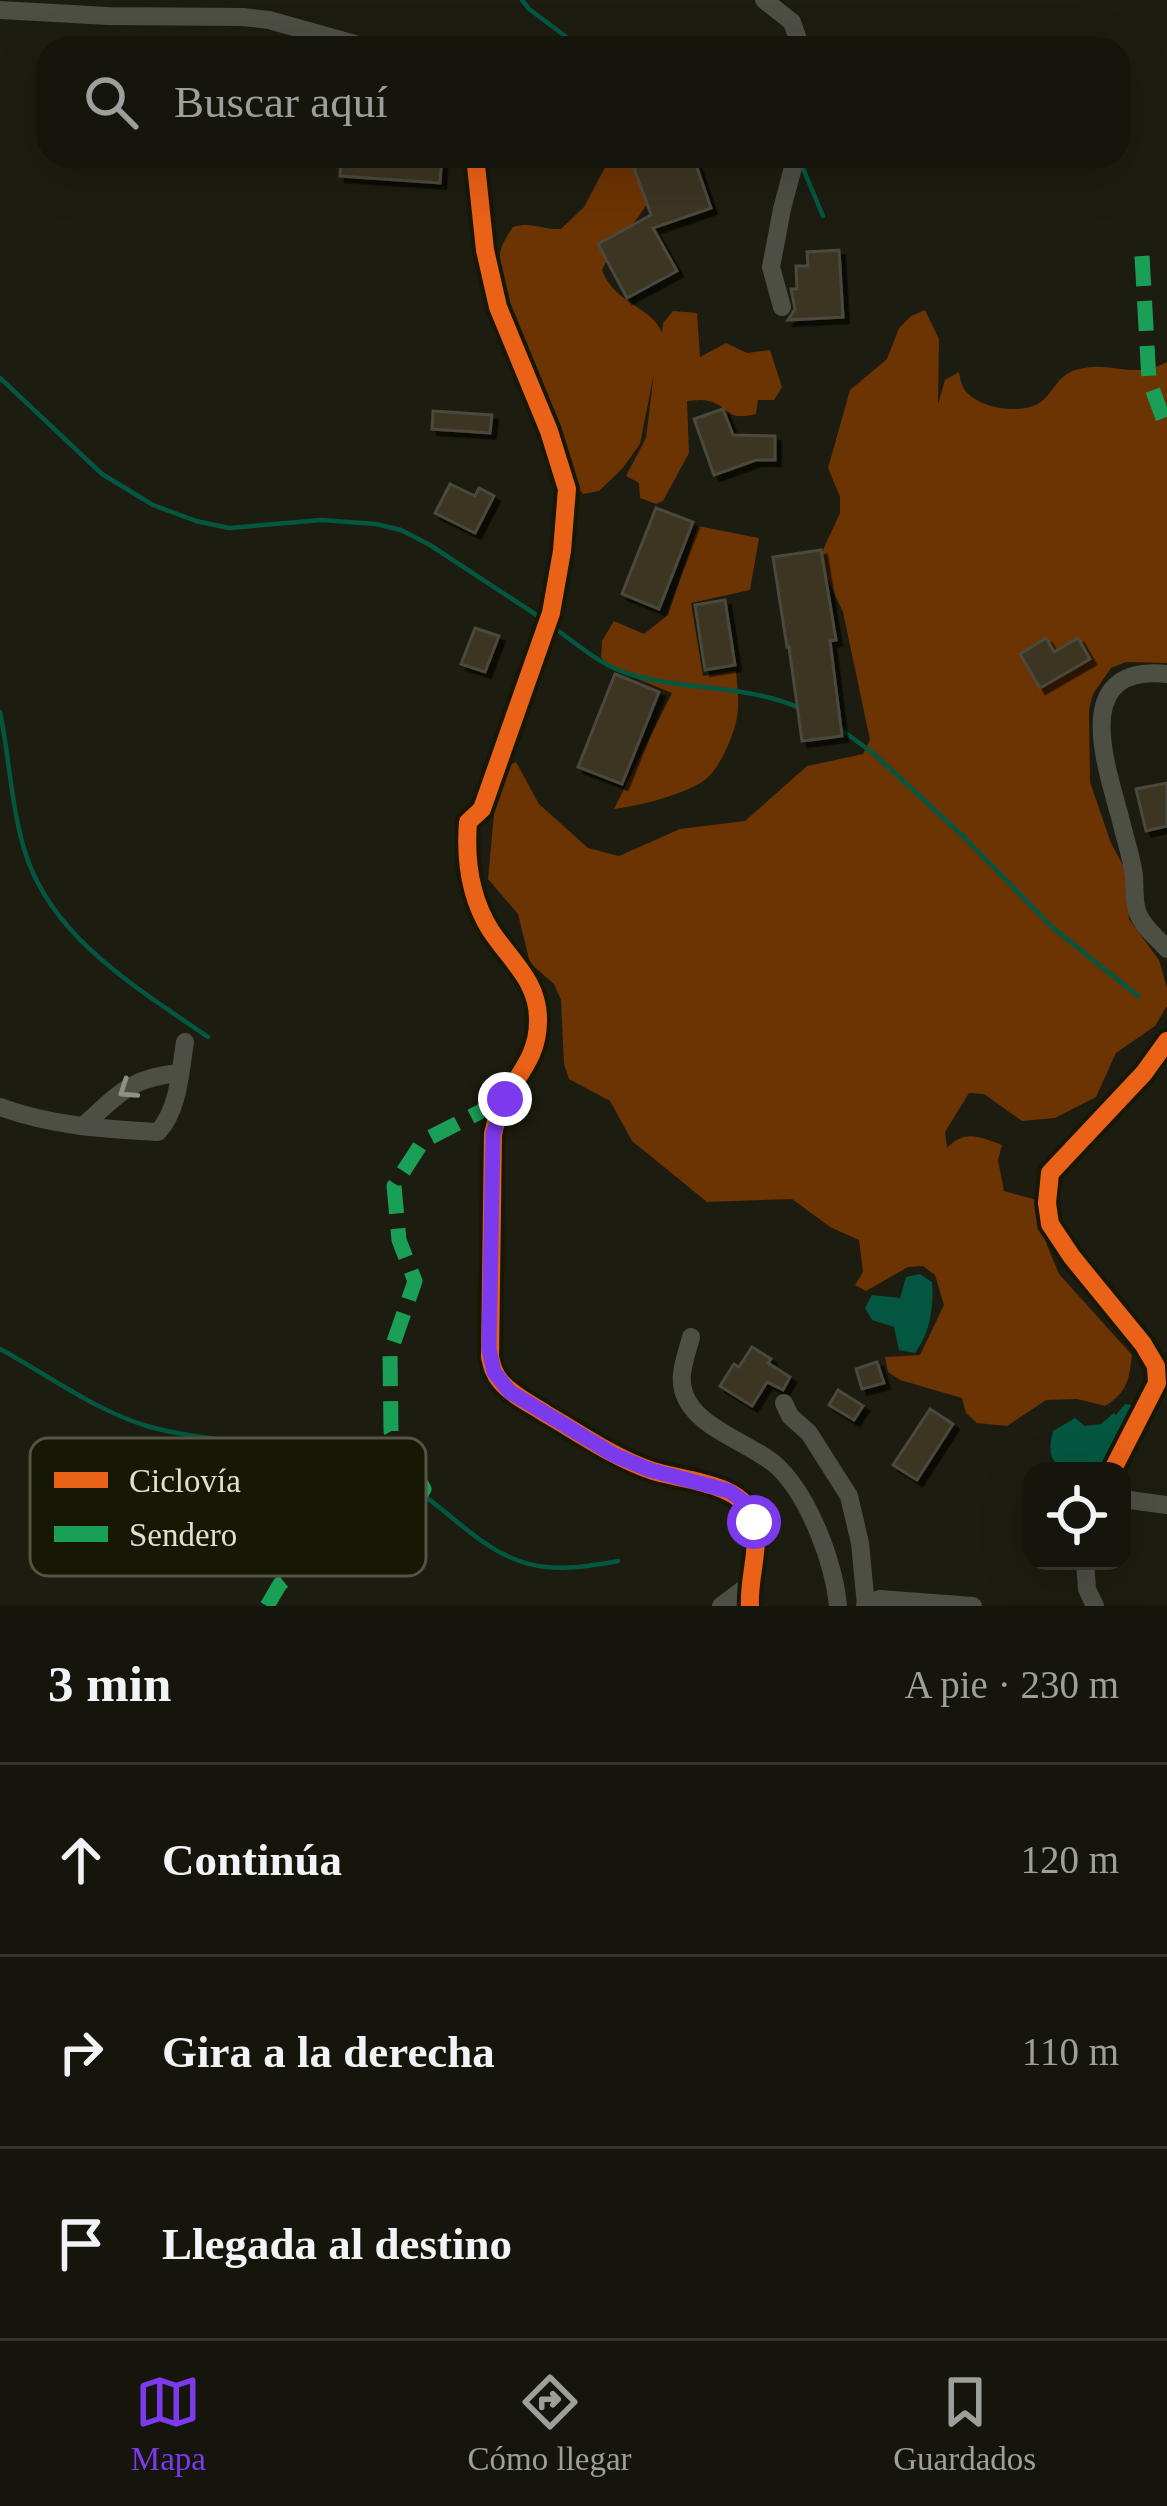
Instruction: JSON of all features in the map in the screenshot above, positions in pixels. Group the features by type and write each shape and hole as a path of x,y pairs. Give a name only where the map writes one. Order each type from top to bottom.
{"street":[{"path":"764,0 791,22 796,36"},
{"path":"0,10 243,17 322,36"},
{"path":"476,168 485,250 498,307 549,431 567,489 551,614 482,809 468,822 472,890 490,929 531,982 538,1022 532,1058 505,1099 493,1134 490,1357 494,1372 510,1392 614,1455 729,1491 743,1501 754,1522 757,1546 748,1585 750,1606"},
{"path":"782,307 771,267 793,168"},
{"path":"1167,674 1142,673 1119,683 1108,695 1099,725 1134,872 1135,901 1141,920 1167,949"},
{"path":"1117,1462 1159,1374 1143,1344 1050,1224 1050,1172 1144,1073 1167,1041"},
{"path":"0,1108 34,1120 158,1132 168,1121 185,1042"},
{"path":"83,1126 127,1086 152,1076 179,1073"},
{"path":"691,1337 681,1378 687,1396 698,1415 778,1466 794,1487 821,1538 838,1606"},
{"path":"784,1403 849,1496 860,1543 866,1606 880,1599 973,1606"},
{"path":"1131,1500 1167,1504"},
{"path":"1086,1570 1095,1606"},
{"path":"721,1606 748,1585"}],"shaded area":[{"path":"605,168 669,168 606,262 602,270 608,282 662,333 673,311 697,313 700,357 726,343 747,353 770,350 782,387 774,400 758,400 756,414 746,416 733,415 708,401 687,401 689,453 663,501 656,504 640,498 639,483 626,476 646,438 654,373 640,444 599,491 583,494 538,431 512,341 501,293 503,243 513,227 561,229 584,207"},
{"path":"925,310 939,339 938,404 945,380 959,372 971,396 990,406 1013,409 1034,406 1076,370 1142,370 1167,362 1167,663 1126,662 1111,668 1093,694 1089,710 1090,782 1126,871 1129,919 1159,960 1167,1006 1155,1026 1116,1053 1096,1097 1055,1118 1022,1121 984,1094 969,1093 945,1132 947,1148 967,1137 1002,1145 998,1160 1004,1191 1037,1200 1059,1274 1132,1355 1131,1364 1123,1390 1105,1406 1077,1399 1046,1400 1007,1426 977,1423 966,1413 962,1398 888,1372 885,1357 920,1355 944,1305 935,1275 923,1266 908,1267 866,1291 855,1285 863,1272 859,1240 830,1227 792,1199 707,1202 632,1141 610,1101 569,1079 561,1000 554,984 530,963 518,914 488,879 498,770 516,762 539,804 588,848 619,856 680,829 745,821 807,766 863,754 870,740 843,612 821,554 840,513 840,497 828,468 850,390 887,359 899,328"},
{"path":"698,526 759,538 750,590 691,603 703,676 736,671 735,727 706,779 675,794 614,809 672,693 608,667 601,657 602,641 614,621 644,634 668,615"},
{"path":"920,1274 932,1282 932,1301 927,1328 915,1353 899,1350 894,1327 872,1320 865,1308 872,1295 900,1298 906,1277"},
{"path":"1125,1404 1141,1406 1108,1462 1055,1461 1053,1431 1075,1418 1085,1426 1116,1415"}],"building":[{"path":"340,168 441,168 440,183 340,176"},
{"path":"634,168 697,168 711,208 653,228 677,271 627,298 598,244 651,215"},
{"path":"839,250 843,317 788,320 795,309 791,289 797,289 796,266 808,266 807,252"},
{"path":"723,409 733,435 775,436 775,460 756,460 714,475 694,419"},
{"path":"433,411 492,415 490,433 432,429"},
{"path":"450,484 475,496 479,488 494,496 475,533 435,513"},
{"path":"656,508 693,522 659,609 622,594"},
{"path":"821,550 836,640 830,641 842,736 802,741 773,557"},
{"path":"725,600 735,665 705,670 695,605"},
{"path":"475,628 499,636 485,672 461,664"},
{"path":"1046,638 1054,652 1078,638 1090,659 1040,688 1020,654"},
{"path":"615,674 659,692 622,784 578,767"},
{"path":"1167,783 1167,826 1146,831 1136,789"},
{"path":"752,1347 790,1377 783,1390 767,1382 752,1406 720,1386"},
{"path":"877,1362 884,1383 862,1389 856,1369"},
{"path":"838,1390 863,1406 854,1420 829,1405"},
{"path":"930,1409 953,1424 917,1480 893,1465"}],"waterway":[{"path":"522,0 565,36"},
{"path":"803,168 823,216"},
{"path":"0,378 102,474 153,505 229,528 321,520 401,530 541,618"},
{"path":"550,625 597,659 629,674 760,695 802,709"},
{"path":"0,712 17,822 40,888 102,961 208,1037"},
{"path":"839,728 965,838 1052,927 1138,996"},
{"path":"0,1349 127,1419 210,1438"},
{"path":"426,1497 491,1547 528,1564 567,1568 618,1561"}],"marked path":[{"path":"1142,256 1149,380 1167,429"},
{"path":"395,1438 390,1353 415,1281 399,1240 394,1186 423,1141 505,1099"},
{"path":"267,1606 290,1576"}],"cycle path":[{"path":"476,168 485,250 498,307 549,431 567,489 551,613 482,809 468,822 468,864 478,905 529,983 538,1021 532,1053 503,1102 493,1134 490,1357 497,1376 511,1392 598,1445 653,1471 722,1489 745,1504 756,1537 750,1606"},
{"path":"1117,1462 1157,1383 1156,1366 1050,1224 1050,1173 1144,1073 1167,1041"}],"route":[{"path":"505,1099 493,1134 489,1349 494,1372 510,1392 614,1455 729,1491 743,1501 754,1522"}]}
